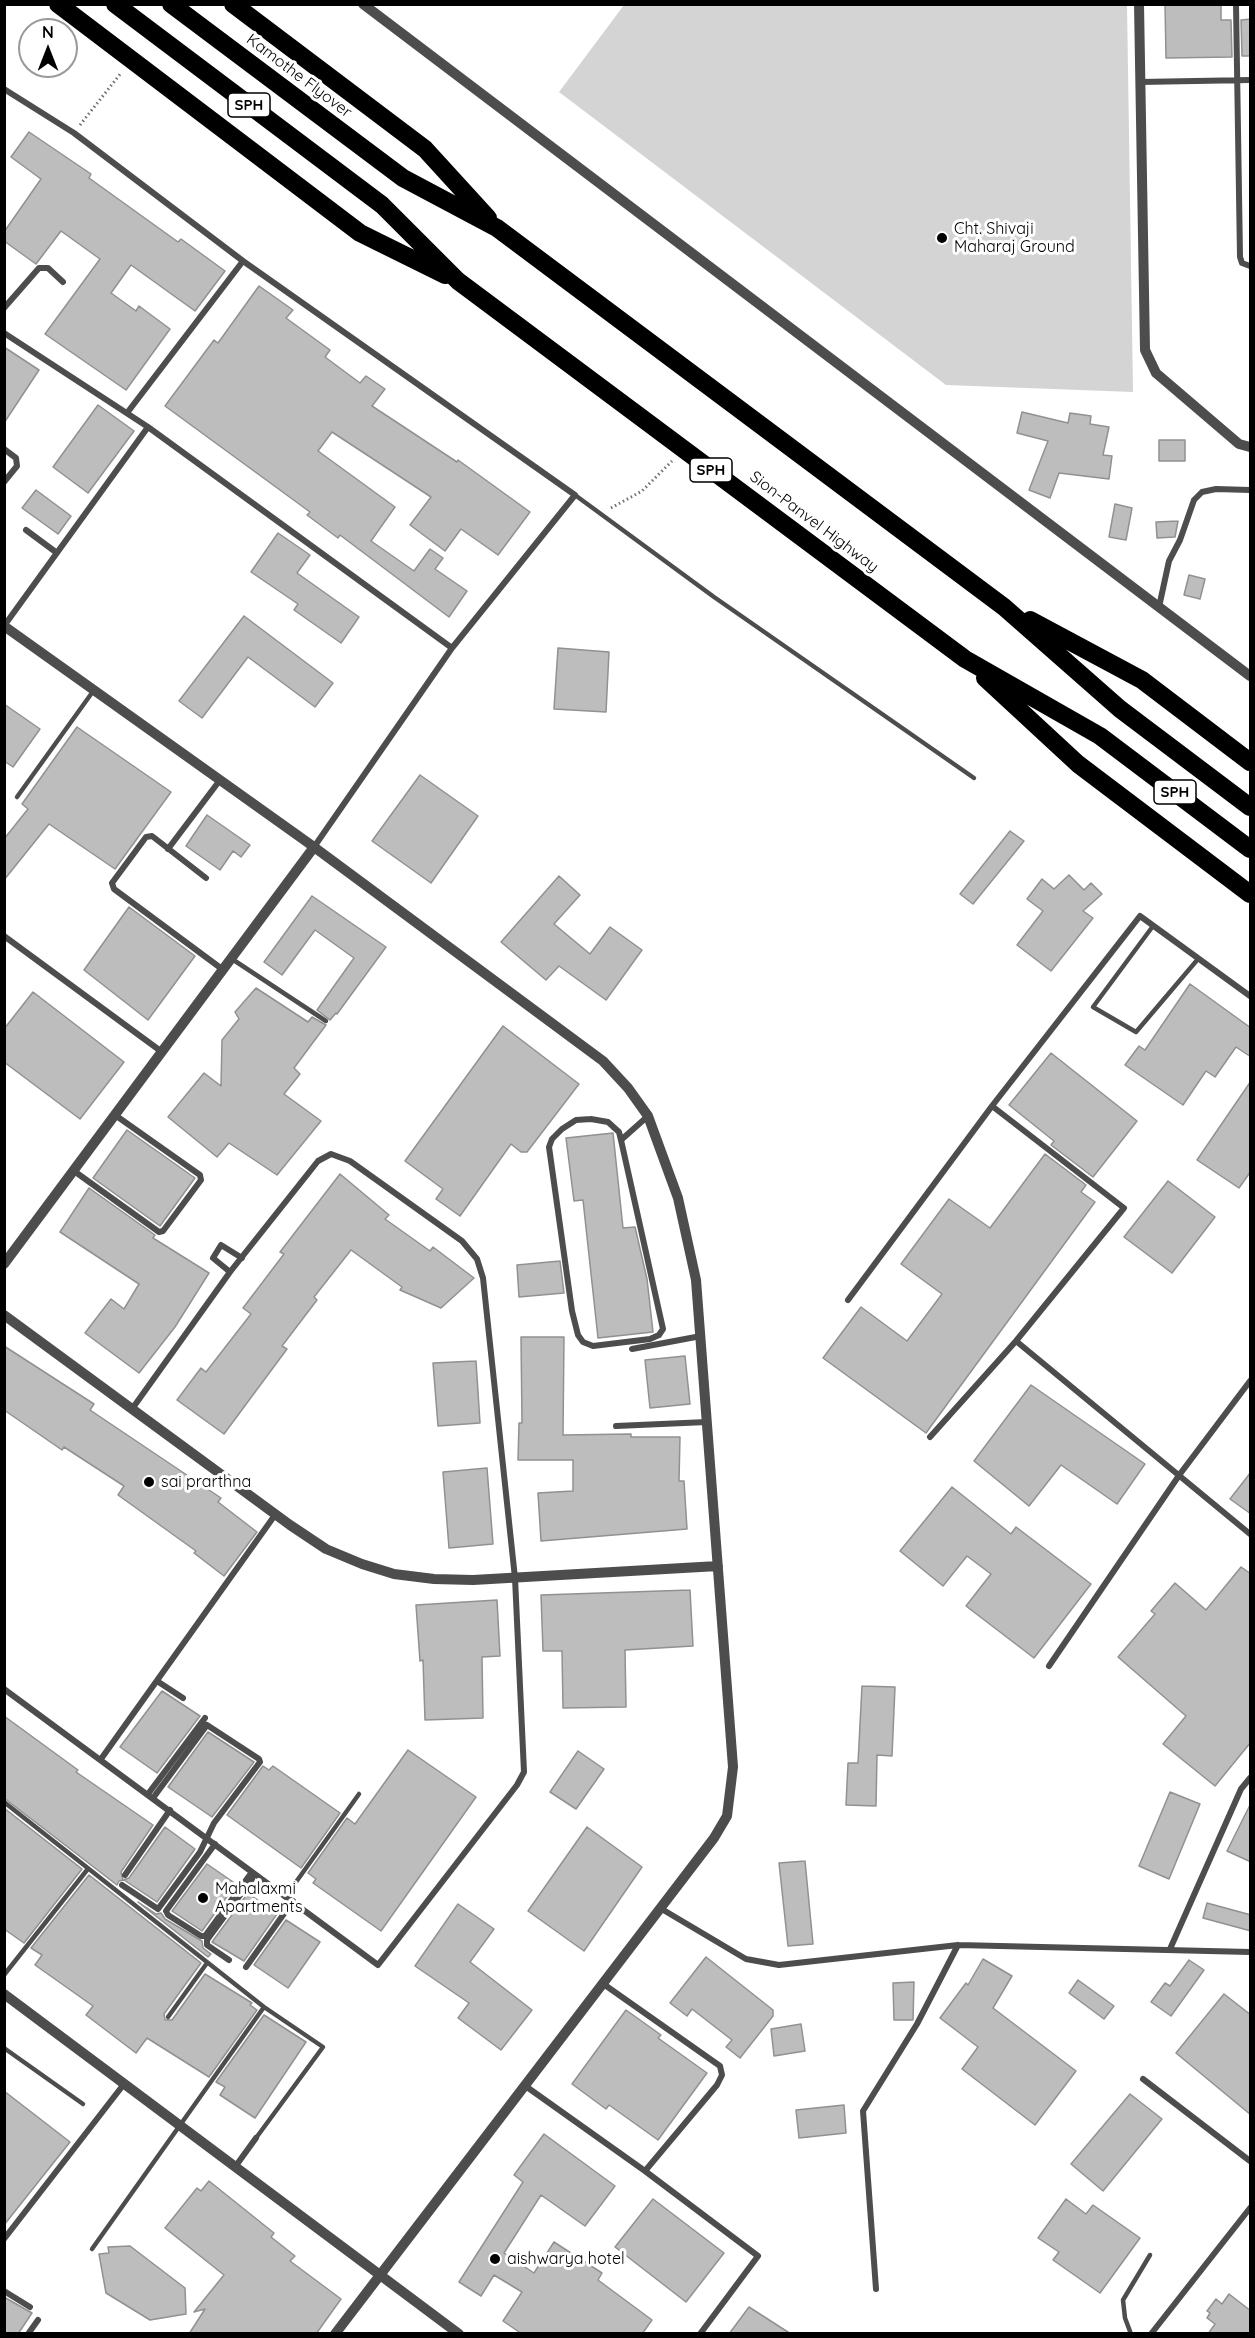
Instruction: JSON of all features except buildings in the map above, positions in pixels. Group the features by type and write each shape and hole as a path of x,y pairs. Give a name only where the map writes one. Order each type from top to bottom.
{"highway":[{"path":"58,4 360,233 458,281"},
{"name":"Sion-Panvel Highway","path":"115,4 382,205 458,281 684,450 965,659 1100,736 1251,849"},
{"name":"Kamothe Flyover","path":"171,4 403,178 497,228"},
{"path":"233,4 425,149 497,228"},
{"name":"SPH","path":"497,228 1004,607 1120,709 1251,807"},
{"path":"1004,607 1142,680 1251,762"},
{"path":"965,659 1078,764 1251,894"}],"street":[{"path":"363,4 1251,676"},
{"path":"1139,4 1145,350 1156,373 1239,444 1251,447"},
{"path":"1236,4 1240,257 1242,263 1251,266"},
{"path":"1140,82 1251,80"},
{"path":"4,89 74,133 243,261 575,495 452,648 314,847 4,1264"},
{"path":"127,413 243,261"},
{"path":"4,308 39,268 48,268 63,282"},
{"path":"4,333 148,427 452,648"},
{"path":"148,427 4,626 314,847 603,1061 628,1088 648,1116 678,1198 696,1280 733,1767 732,1792 727,1816 714,1838 378,2273 335,2334"},
{"path":"4,449 16,458 16,466 4,482"},
{"path":"1159,607 1169,561 1180,540 1194,500 1202,492 1216,489 1251,490"},
{"path":"26,530 57,553"},
{"path":"168,849 220,780"},
{"path":"206,878 152,836 146,837 112,883 114,889 222,969"},
{"path":"848,1300 992,1106 1140,916 1251,996"},
{"path":"4,936 162,1052"},
{"path":"930,1437 1016,1341 1124,1208 992,1106"},
{"path":"74,1171 159,1232 163,1231 182,1206 201,1180 200,1175 115,1115"},
{"path":"621,1140 648,1116"},
{"path":"591,1119 608,1122 619,1132 621,1140 663,1329 659,1335 650,1339 593,1347 583,1342 578,1335 572,1311 549,1147 552,1139 562,1129 576,1120 591,1119"},
{"path":"4,1689 378,1965 517,1785 524,1772 515,1578 483,1278 477,1259 462,1241 350,1161 331,1154 318,1161 230,1272 132,1409"},
{"path":"230,1272 213,1258 221,1245 242,1258"},
{"path":"4,1315 275,1515 326,1549 394,1574 434,1579 515,1578 718,1566"},
{"path":"632,1349 701,1336"},
{"path":"1016,1341 1251,1534"},
{"path":"1049,1666 1180,1474 1251,1381"},
{"path":"616,1426 708,1422"},
{"path":"100,1760 275,1515"},
{"path":"157,1681 183,1698"},
{"path":"151,1796 206,1718"},
{"path":"122,1885 158,1909 200,1852 206,1837 260,1762 259,1758 207,1725 151,1796"},
{"path":"1170,1949 1241,1789 1251,1778"},
{"path":"125,1875 170,1810"},
{"path":"215,1844 166,1911 168,1915 201,1936 205,1935 254,1873"},
{"path":"229,1960 207,1945 207,1940 254,1873"},
{"path":"246,1967 293,1901"},
{"path":"660,1908 746,1959 779,1965 958,1945 1251,1952"},
{"path":"876,2289 863,2111 917,2024 958,1945"},
{"path":"602,1983 720,2066 722,2075 717,2085 645,2171"},
{"path":"4,1995 459,2334"},
{"path":"1143,2079 1251,2161"},
{"path":"4,2239 124,2084"},
{"path":"524,2085 645,2171 758,2256 700,2334"},
{"path":"235,2167 256,2138"},
{"path":"1151,2334 1251,2208"},
{"path":"4,2291 30,2307"},
{"path":"28,2334 38,2320"}],"lane":[{"path":"575,495 714,597 974,778"},
{"path":"16,797 94,690"},
{"path":"1153,926 1094,1007 1136,1032 1198,958"},
{"path":"232,958 326,1021"},
{"path":"286,1896 359,1794"},
{"path":"4,1802 87,1870 264,2007 323,2047 256,2138"},
{"path":"4,1975 87,1870"},
{"path":"168,2017 207,1963"},
{"path":"92,2249 264,2007"},
{"path":"4,2048 83,2104"},
{"path":"1131,2334 1125,2318 1124,2300 1150,2255"}],"path":[{"path":"74,133 131,60"},
{"path":"601,514 642,491 684,450"}],"shaded area":[{"name":"Cht. Shivaji Maharaj Ground","path":"624,5 1127,5 1133,392 946,385 559,92"}],"place":[{"name":"Cht. Shivaji Maharaj Ground","path":"942,238"},
{"name":"sai prarthna","path":"149,1482"},
{"name":"Mahalaxmi Apartments","path":"203,1898"},
{"name":"aishwarya hotel","path":"495,2259"}]}
